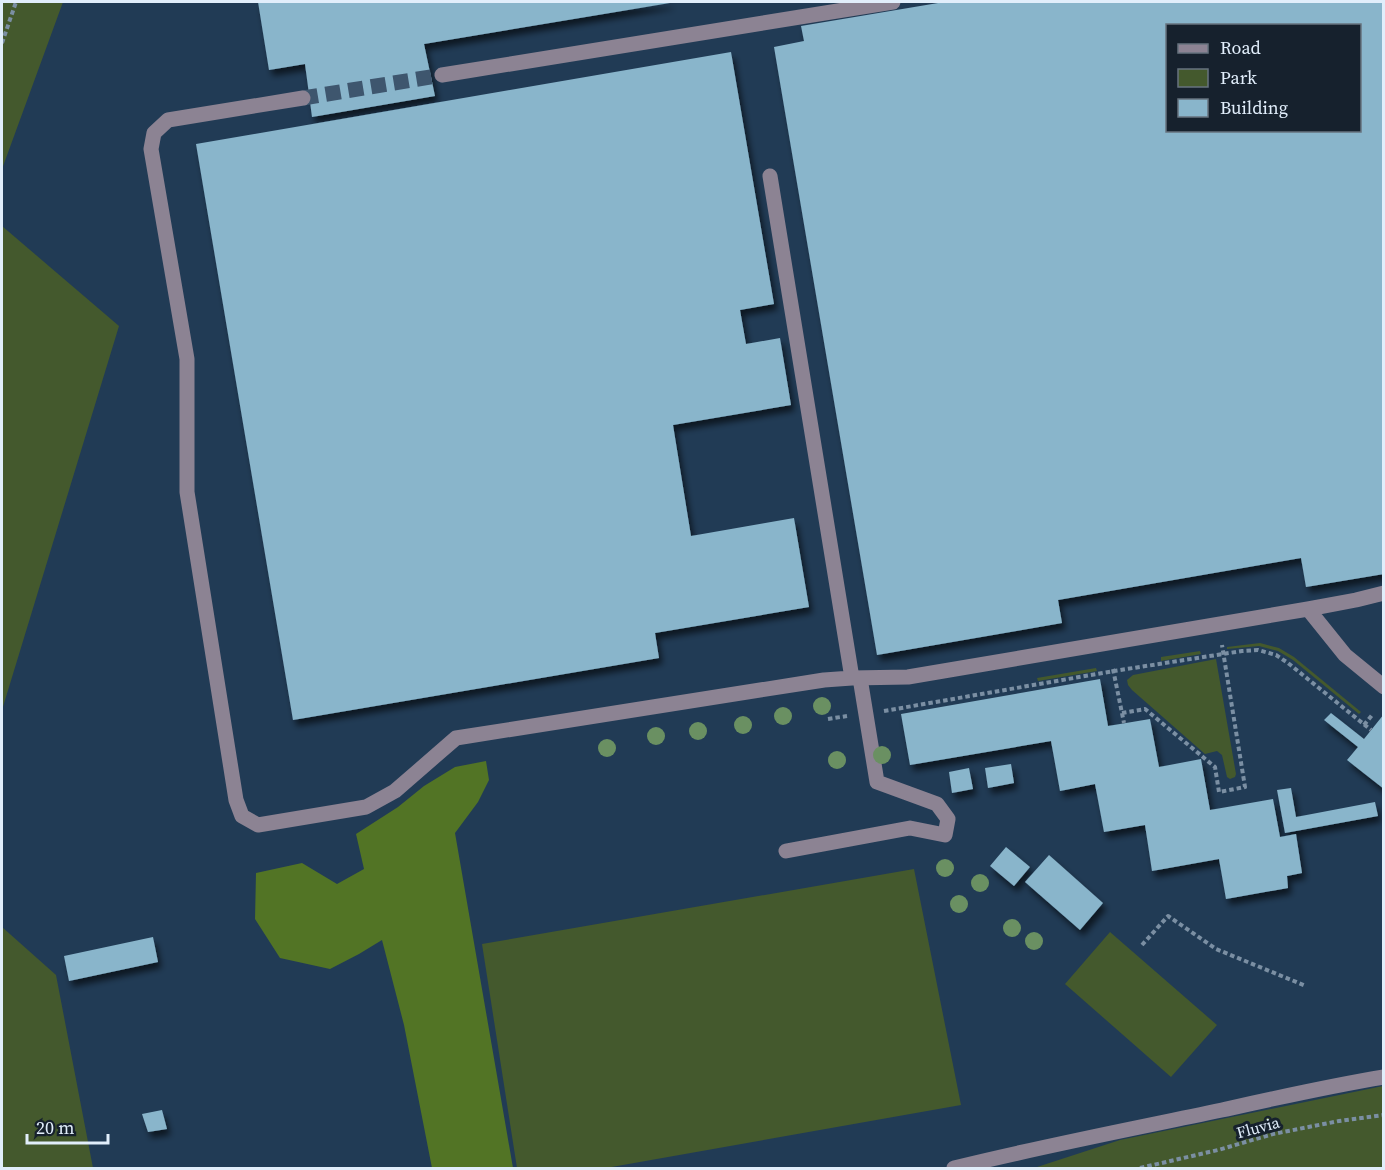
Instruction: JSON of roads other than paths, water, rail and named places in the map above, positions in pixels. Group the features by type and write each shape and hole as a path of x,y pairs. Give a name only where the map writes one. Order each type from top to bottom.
{"lane":[{"path":"442,75 893,2"},
{"path":"303,98 168,120 154,133 151,149 187,359 187,492 236,800 242,816 258,825 366,807 395,791 456,738 824,680 908,677 1308,609 1356,600 1383,592"},
{"path":"770,176 856,678 865,713 877,782 937,804 948,819 945,835 910,828 786,851"},
{"path":"1308,609 1345,655 1383,687"},
{"path":"954,1168 1044,1146 1326,1086 1383,1077"}],"tunnel":[{"path":"303,98 442,75"}]}
